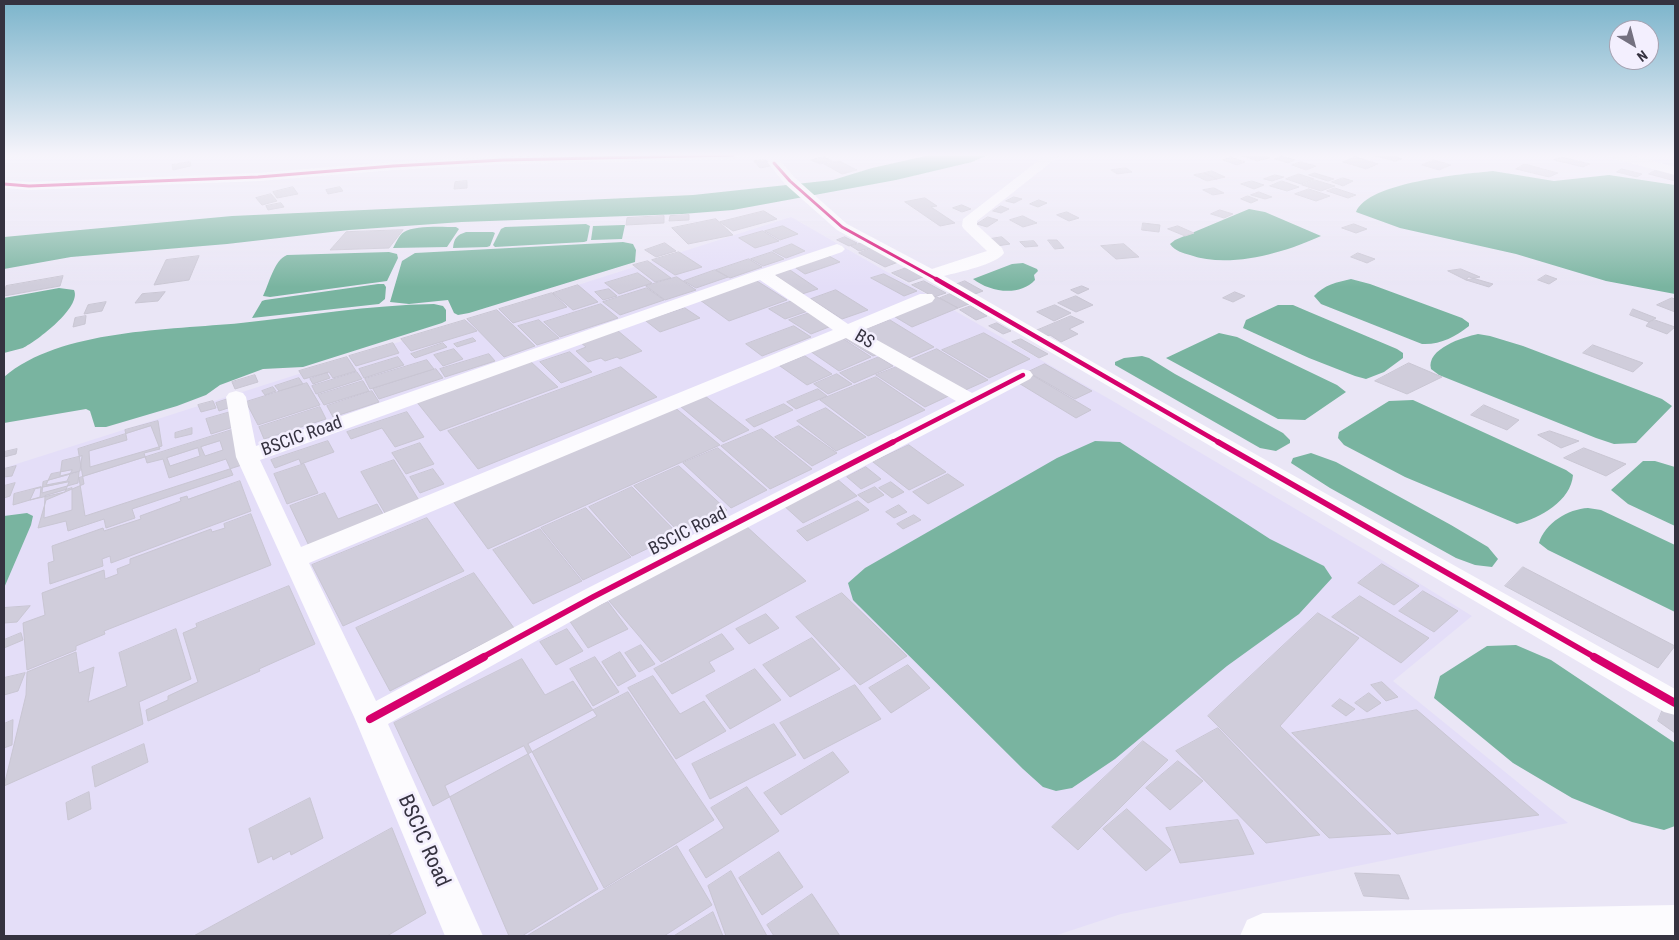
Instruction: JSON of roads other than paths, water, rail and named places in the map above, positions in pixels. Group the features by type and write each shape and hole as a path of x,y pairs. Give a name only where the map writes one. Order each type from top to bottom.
{"main road":[{"path":"1263,936 1675,928"}],"street":[{"path":"809,199 842,227 930,275 1141,398 1675,703"},
{"path":"930,275 986,258 996,253 994,248 970,226 970,220 997,199"},
{"name":"BSCIC Road","path":"248,457 762,274 838,249"},
{"name":"BS","path":"762,274 846,330 970,401"},
{"path":"295,559 926,298"},
{"name":"BSCIC Road","path":"370,719 593,597 1023,375"},
{"name":"BSCIC Road","path":"236,397 248,457 370,719 464,936"}]}
